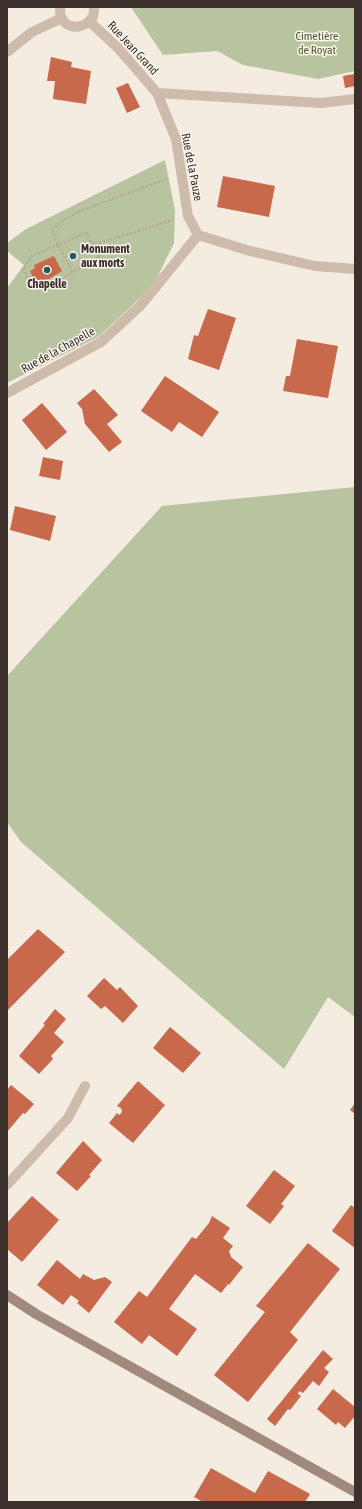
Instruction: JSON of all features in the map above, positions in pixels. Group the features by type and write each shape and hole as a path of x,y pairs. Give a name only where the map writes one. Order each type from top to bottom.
{"main road":[{"path":"7,1295 36,1314 355,1492"}],"street":[{"path":"7,52 32,32 62,18 60,7"},
{"name":"Rue Jean Grand","path":"62,18 66,24 76,27 87,25 94,16 94,7"},
{"name":"Rue Jean Grand","path":"89,21 118,48 156,93"},
{"path":"156,93 321,103 355,99"},
{"name":"Rue de la Pauze","path":"156,93 176,139 188,216 198,236"},
{"path":"198,236 250,251 315,266 355,269"},
{"name":"Rue de la Chapelle","path":"7,393 101,342 141,305 198,236"},
{"path":"7,1185 68,1118 85,1086"}],"path":[{"path":"72,272 52,230 77,212 182,174"},
{"path":"93,245 164,222"},
{"path":"86,233 93,245 99,257 72,272 46,290 31,284 23,269 32,256 86,233"}],"green space":[{"name":"Cimetière de Royat","path":"131,7 355,7 355,71 318,79 243,65 217,51 163,55"},
{"path":"165,160 175,210 174,243 153,286 98,337 7,383 7,288 24,265 7,251 7,243 26,229"},
{"path":"355,487 355,1017 328,997 284,1069 21,842 7,822 7,676 162,506"}],"building":[{"path":"51,57 72,62 71,67 91,71 86,104 53,99 55,81 47,81"},
{"path":"354,74 355,86 345,88 343,76"},
{"path":"128,83 140,107 127,113 116,88"},
{"path":"223,176 275,186 269,217 217,207"},
{"name":"Chapelle","path":"54,256 62,271 44,282 44,280 34,280 30,271 35,268 34,265"},
{"path":"208,309 236,318 219,370 188,359 194,335 198,336"},
{"path":"297,339 338,346 328,398 283,391 286,376 290,376"},
{"path":"165,376 219,412 202,437 179,422 172,432 141,411"},
{"path":"94,389 118,415 107,424 122,442 109,452 85,424 82,409 77,403"},
{"path":"42,403 67,432 46,450 22,420"},
{"path":"43,457 63,461 60,480 39,476"},
{"path":"15,506 56,516 50,541 10,530"},
{"path":"38,929 65,952 7,1011 7,960"},
{"path":"104,978 117,990 120,987 138,1006 123,1023 105,1006 101,1009 87,996"},
{"path":"55,1009 66,1019 54,1033 64,1042 51,1056 53,1059 39,1074 19,1056 45,1025 43,1024"},
{"path":"170,1027 201,1053 183,1073 153,1048"},
{"path":"138,1081 165,1105 133,1143 109,1123 117,1113 119,1115 122,1112 121,1108 117,1106"},
{"path":"11,1085 34,1104 25,1114 23,1113 7,1132 7,1090"},
{"path":"355,1103 355,1114 350,1110"},
{"path":"83,1141 102,1160 89,1175 91,1176 77,1191 56,1173"},
{"path":"274,1170 295,1186 281,1204 284,1206 270,1224 246,1206"},
{"path":"32,1196 59,1220 22,1262 7,1249 7,1223"},
{"path":"351,1205 355,1208 355,1248 332,1231"},
{"path":"212,1216 230,1228 223,1238 233,1246 229,1251 231,1257 243,1267 221,1293 195,1274 169,1309 197,1329 177,1356 149,1335 142,1344 114,1322 139,1291 147,1297 192,1237 196,1239 209,1223"},
{"path":"308,1243 340,1269 290,1332 298,1340 248,1402 214,1375 265,1312 256,1306"},
{"path":"57,1260 80,1279 83,1274 94,1280 105,1277 112,1282 89,1313 77,1303 79,1301 71,1295 63,1305 37,1285"},
{"path":"323,1350 333,1359 324,1368 329,1372 319,1386 313,1381 303,1393 299,1391 298,1394 301,1396 290,1410 288,1409 275,1426 267,1419"},
{"path":"333,1389 355,1407 355,1416 345,1428 338,1422 336,1425 317,1409"},
{"path":"211,1468 255,1493 268,1471 310,1494 305,1502 203,1502 194,1497"}],"place":[{"name":"Monument aux morts","path":"73,256"},
{"name":"Chapelle","path":"47,270"}]}
